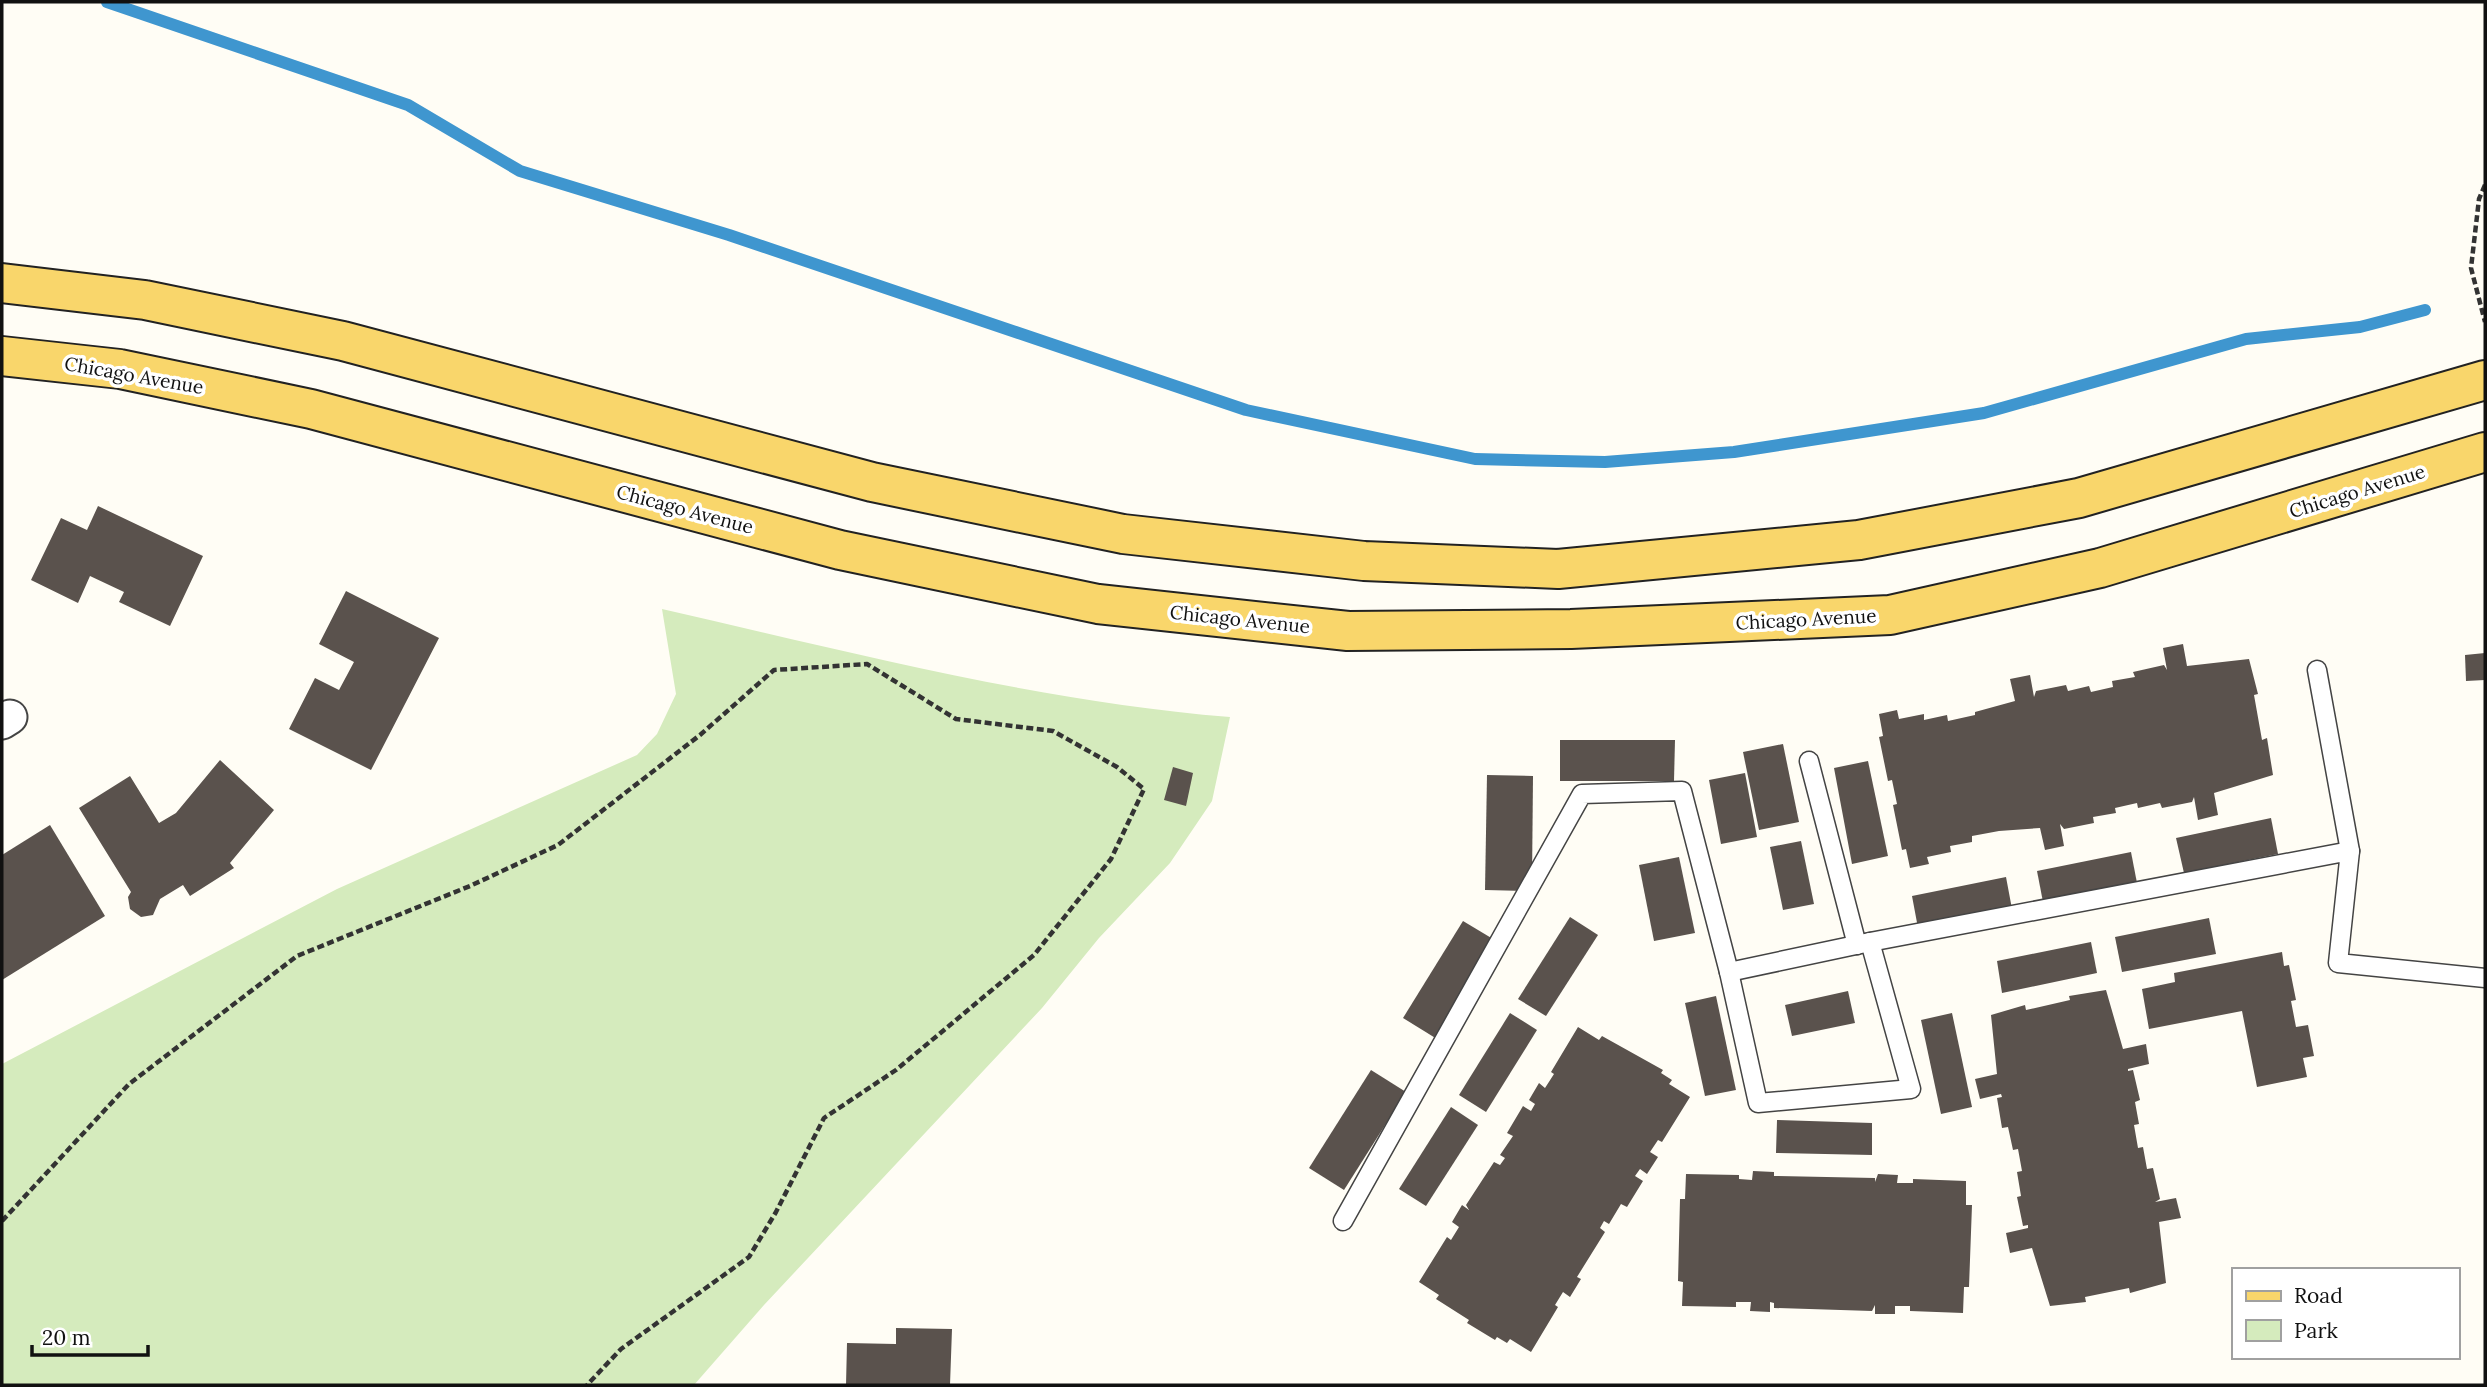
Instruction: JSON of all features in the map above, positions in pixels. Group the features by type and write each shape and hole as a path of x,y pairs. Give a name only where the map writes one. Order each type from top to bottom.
{"main road":[{"path":"2,283 145,300 343,341 872,482 1123,534 1364,561 1558,569 1859,540 2078,498 2485,380"},
{"name":"Chicago Avenue","path":"2,356 120,369 311,409 840,550 1098,604 1348,631 1571,629 1890,615 2100,568 2485,452"}],"lane":[{"path":"2317,670 2350,851 2338,963 2485,978"},
{"path":"1343,1221 1581,794 1682,791 1729,972 1758,1103 1911,1089 1863,943 1809,761"},
{"path":"1729,972 1863,943 2350,851"}],"path":[{"path":"2485,185 2471,268 2485,322"},
{"path":"2,1221 129,1084 297,956 470,886 558,845 700,735 774,670 867,664 956,719 1053,732 1117,767 1144,789 1111,859 1034,955 896,1070 824,1118 776,1212 749,1257 621,1349 587,1385"}],"green space":[{"path":"662,609 873,658 1015,687 1158,710 1230,717 1212,801 1170,863 1099,938 1042,1008 764,1305 694,1385 2,1385 2,1064 337,889 637,755 657,734 676,694"}],"building":[{"path":"98,506 203,556 170,626 119,602 124,592 90,576 78,603 31,580 61,518 87,530"},
{"path":"346,591 439,638 371,770 289,729 315,678 339,690 354,662 319,644"},
{"path":"2183,644 2187,666 2249,659 2258,694 2254,695 2262,740 2267,738 2273,775 2214,793 2218,815 2198,820 2194,797 2192,802 2162,808 2160,803 2138,808 2137,803 2115,808 2116,813 2093,817 2094,823 2064,829 2060,824 2064,846 2045,850 2040,828 1999,831 1972,836 1972,842 1950,846 1951,852 1927,857 1929,864 1910,868 1906,849 1902,850 1893,805 1897,804 1892,780 1888,781 1879,737 1883,736 1879,714 1897,710 1899,719 1924,714 1924,720 1947,715 1948,721 1975,715 1975,712 2015,701 2010,679 2030,675 2034,697 2036,691 2066,685 2068,691 2089,686 2091,692 2113,687 2112,681 2135,677 2133,672 2164,665 2167,670 2163,648"},
{"path":"2485,653 2485,680 2466,681 2465,655"},
{"path":"1560,740 1675,740 1674,781 1560,781"},
{"path":"1783,744 1799,822 1759,830 1743,752"},
{"path":"220,760 274,810 230,863 234,868 190,896 183,885 160,899 153,915 141,917 130,909 128,897 131,892 79,808 130,776 159,823 176,813"},
{"path":"1868,761 1888,856 1852,864 1834,768"},
{"path":"1173,767 1193,773 1186,806 1164,800"},
{"path":"1745,773 1757,837 1721,844 1709,780"},
{"path":"1487,775 1533,776 1532,881 1527,891 1485,890"},
{"path":"2271,818 2278,854 2184,873 2176,838"},
{"path":"50,825 105,916 2,980 2,855"},
{"path":"1801,841 1814,904 1783,910 1770,847"},
{"path":"2131,852 2137,883 2043,902 2037,871"},
{"path":"1679,857 1695,933 1654,941 1639,865"},
{"path":"2006,877 2012,909 1918,928 1912,896"},
{"path":"1570,917 1598,935 1546,1016 1518,999"},
{"path":"2209,918 2216,954 2122,972 2115,937"},
{"path":"1463,921 1498,942 1437,1039 1403,1018"},
{"path":"2091,942 2097,973 2002,993 1997,961"},
{"path":"2282,952 2284,966 2289,965 2296,1000 2291,1001 2296,1027 2308,1025 2314,1056 2303,1058 2307,1077 2257,1087 2242,1011 2149,1029 2142,989 2175,982 2174,973"},
{"path":"2106,990 2123,1049 2146,1044 2149,1064 2128,1069 2133,1070 2140,1100 2135,1102 2139,1124 2134,1125 2138,1148 2143,1147 2147,1169 2153,1168 2160,1199 2155,1202 2176,1198 2181,1218 2159,1222 2166,1283 2130,1293 2129,1288 2085,1297 2086,1302 2050,1306 2032,1248 2010,1253 2006,1233 2028,1228 2028,1225 2023,1226 2017,1197 2021,1196 2017,1172 2022,1171 2018,1149 2013,1150 2008,1127 2002,1128 1997,1098 2002,1097 2001,1094 1980,1099 1975,1079 1997,1074 1991,1015 2025,1005 2026,1010 2070,1000 2069,996"},
{"path":"1848,991 1855,1023 1792,1036 1785,1005"},
{"path":"1716,996 1736,1090 1705,1096 1685,1003"},
{"path":"1510,1013 1537,1030 1486,1112 1459,1095"},
{"path":"1952,1013 1972,1107 1941,1114 1921,1020"},
{"path":"1578,1027 1599,1040 1602,1036 1663,1070 1661,1073 1672,1080 1669,1084 1690,1097 1662,1142 1658,1140 1650,1152 1658,1157 1647,1174 1640,1169 1635,1176 1643,1181 1627,1207 1621,1204 1609,1224 1604,1221 1600,1228 1605,1232 1577,1277 1581,1279 1570,1297 1563,1292 1555,1305 1558,1307 1531,1352 1510,1339 1507,1343 1497,1337 1495,1340 1467,1323 1469,1320 1436,1299 1439,1295 1419,1282 1447,1237 1451,1240 1459,1227 1452,1222 1462,1205 1469,1210 1466,1205 1494,1162 1500,1165 1505,1158 1500,1155 1513,1136 1507,1133 1523,1106 1531,1111 1535,1104 1529,1100 1539,1083 1545,1088 1554,1074 1551,1072"},
{"path":"1371,1070 1406,1092 1344,1190 1309,1168"},
{"path":"1451,1107 1478,1125 1426,1206 1399,1189"},
{"path":"1777,1120 1872,1123 1872,1155 1776,1153"},
{"path":"1753,1171 1774,1172 1774,1176 1875,1178 1875,1182 1878,1174 1898,1175 1897,1183 1913,1183 1913,1179 1966,1181 1966,1205 1972,1205 1969,1287 1964,1287 1963,1313 1910,1311 1910,1306 1895,1306 1895,1314 1875,1314 1875,1305 1872,1311 1774,1308 1774,1303 1770,1302 1770,1312 1750,1311 1751,1302 1736,1302 1736,1307 1682,1306 1683,1282 1678,1281 1680,1199 1685,1199 1686,1174 1739,1175 1739,1179 1752,1180"},
{"path":"896,1328 952,1329 950,1385 846,1385 847,1343 896,1344"}],"waterway":[{"path":"107,2 408,105 520,171 729,235 1246,410 1475,459 1605,462 1734,452 1984,413 2246,339 2360,327 2425,310"}]}
